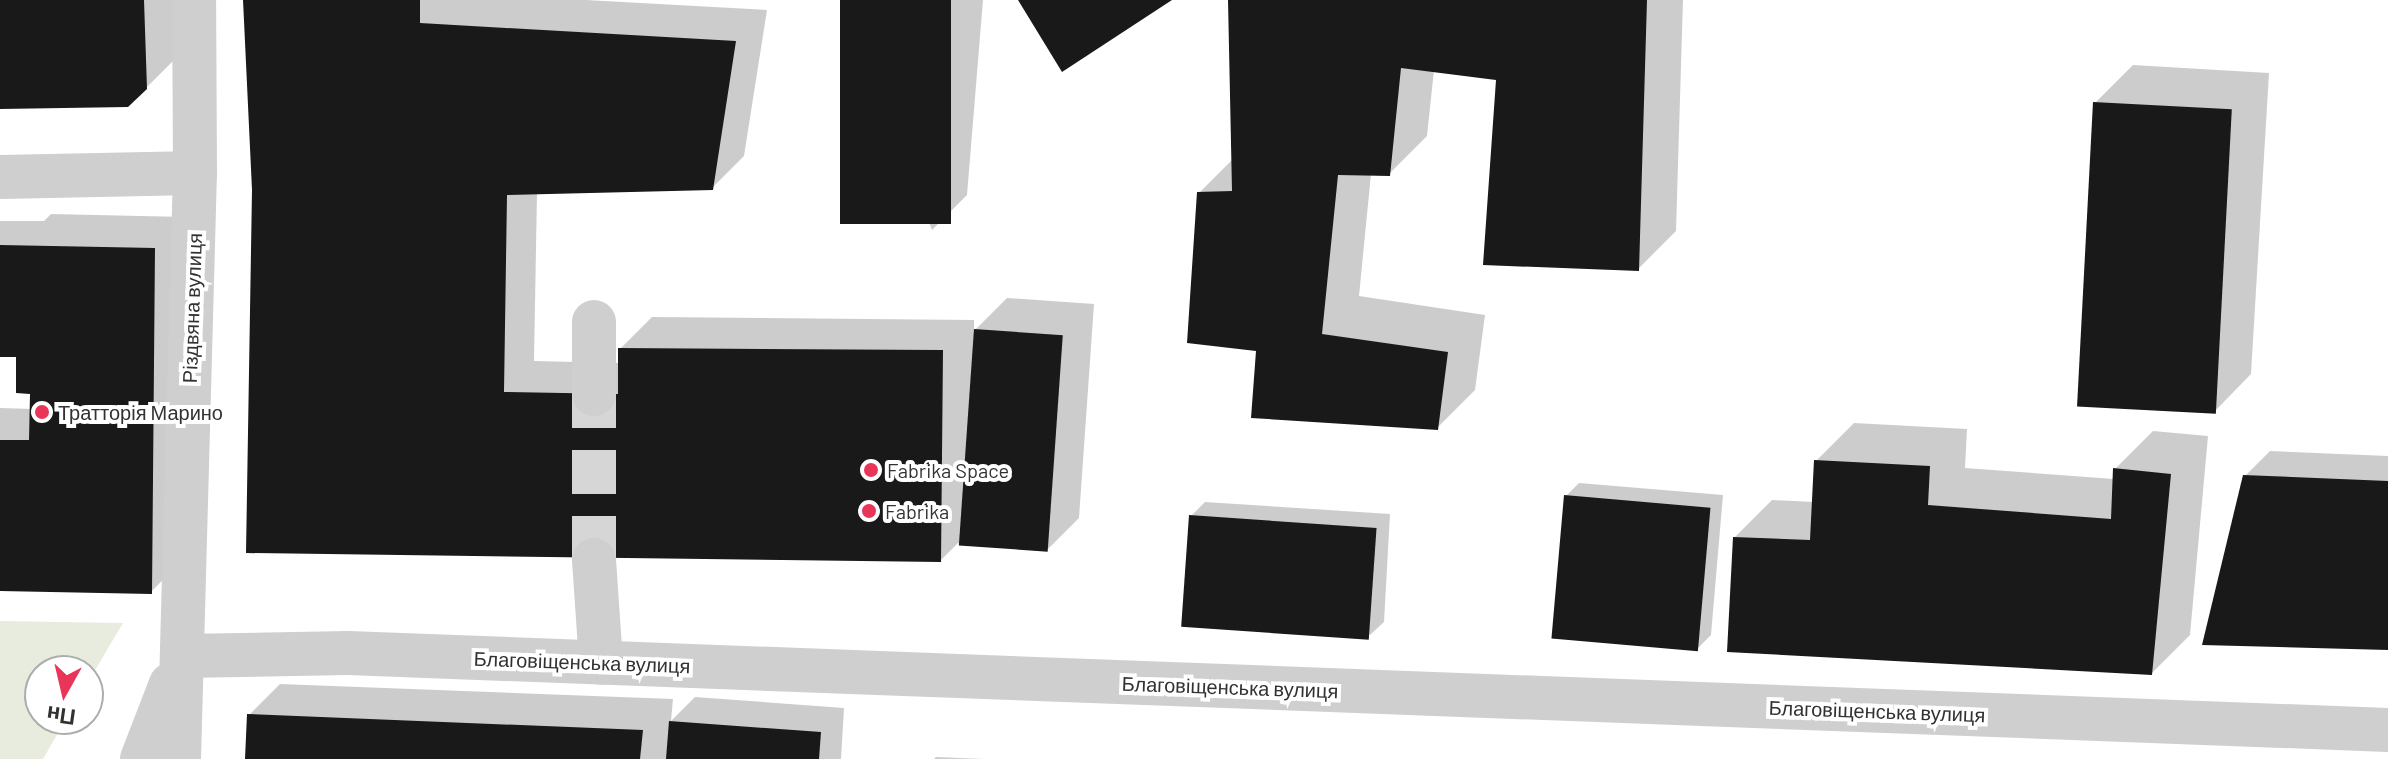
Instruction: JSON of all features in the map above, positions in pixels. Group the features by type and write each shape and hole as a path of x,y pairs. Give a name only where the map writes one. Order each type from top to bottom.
{"street":[{"name":"Різдвяна вулиця","path":"179,759 195,173 194,0"},
{"path":"0,177 195,173"},
{"path":"594,322 594,394"},
{"path":"594,560 601,663"},
{"name":"Благовіщенська вулиця","path":"182,656 330,653 2388,730"},
{"path":"142,759 182,656"}],"shaded area":[{"path":"0,621 123,623 104,655 24,655 24,735 57,735 43,759 0,759"}],"building":[{"path":"0,0 144,0 147,89 128,107 0,109"},
{"path":"243,0 420,0 420,23 736,41 713,190 507,195 504,392 618,394 618,348 943,350 941,562 246,553 252,190"},
{"path":"840,0 951,0 951,224 840,224"},
{"path":"1018,0 1172,0 1062,72"},
{"path":"1228,0 1647,0 1639,271 1483,265 1496,80 1401,68 1390,176 1338,175 1322,334 1448,352 1438,430 1251,418 1256,351 1187,343 1197,192 1232,191"},
{"path":"2093,102 2232,109 2216,414 2077,407"},
{"path":"0,245 155,248 152,594 0,591 0,440 29,440 30,394 16,393 16,357 0,357"},
{"path":"974,329 1063,335 1048,552 959,545"},
{"path":"1814,460 1930,466 1928,505 2111,519 2113,468 2171,474 2152,675 1727,652 1733,537 1810,540"},
{"path":"2243,475 2388,481 2388,650 2202,645"},
{"path":"1564,495 1710,508 1698,651 1551,638"},
{"path":"1189,515 1377,528 1369,640 1181,627"},
{"path":"247,714 643,730 640,759 245,759"},
{"path":"669,721 821,732 819,759 666,759"}],"tunnel":[{"path":"594,394 594,560"}],"place":[{"name":"Тратторія Марино","path":"42,412"},
{"name":"Fabrika Space","path":"871,470"},
{"name":"Fabrika","path":"869,511"}]}
